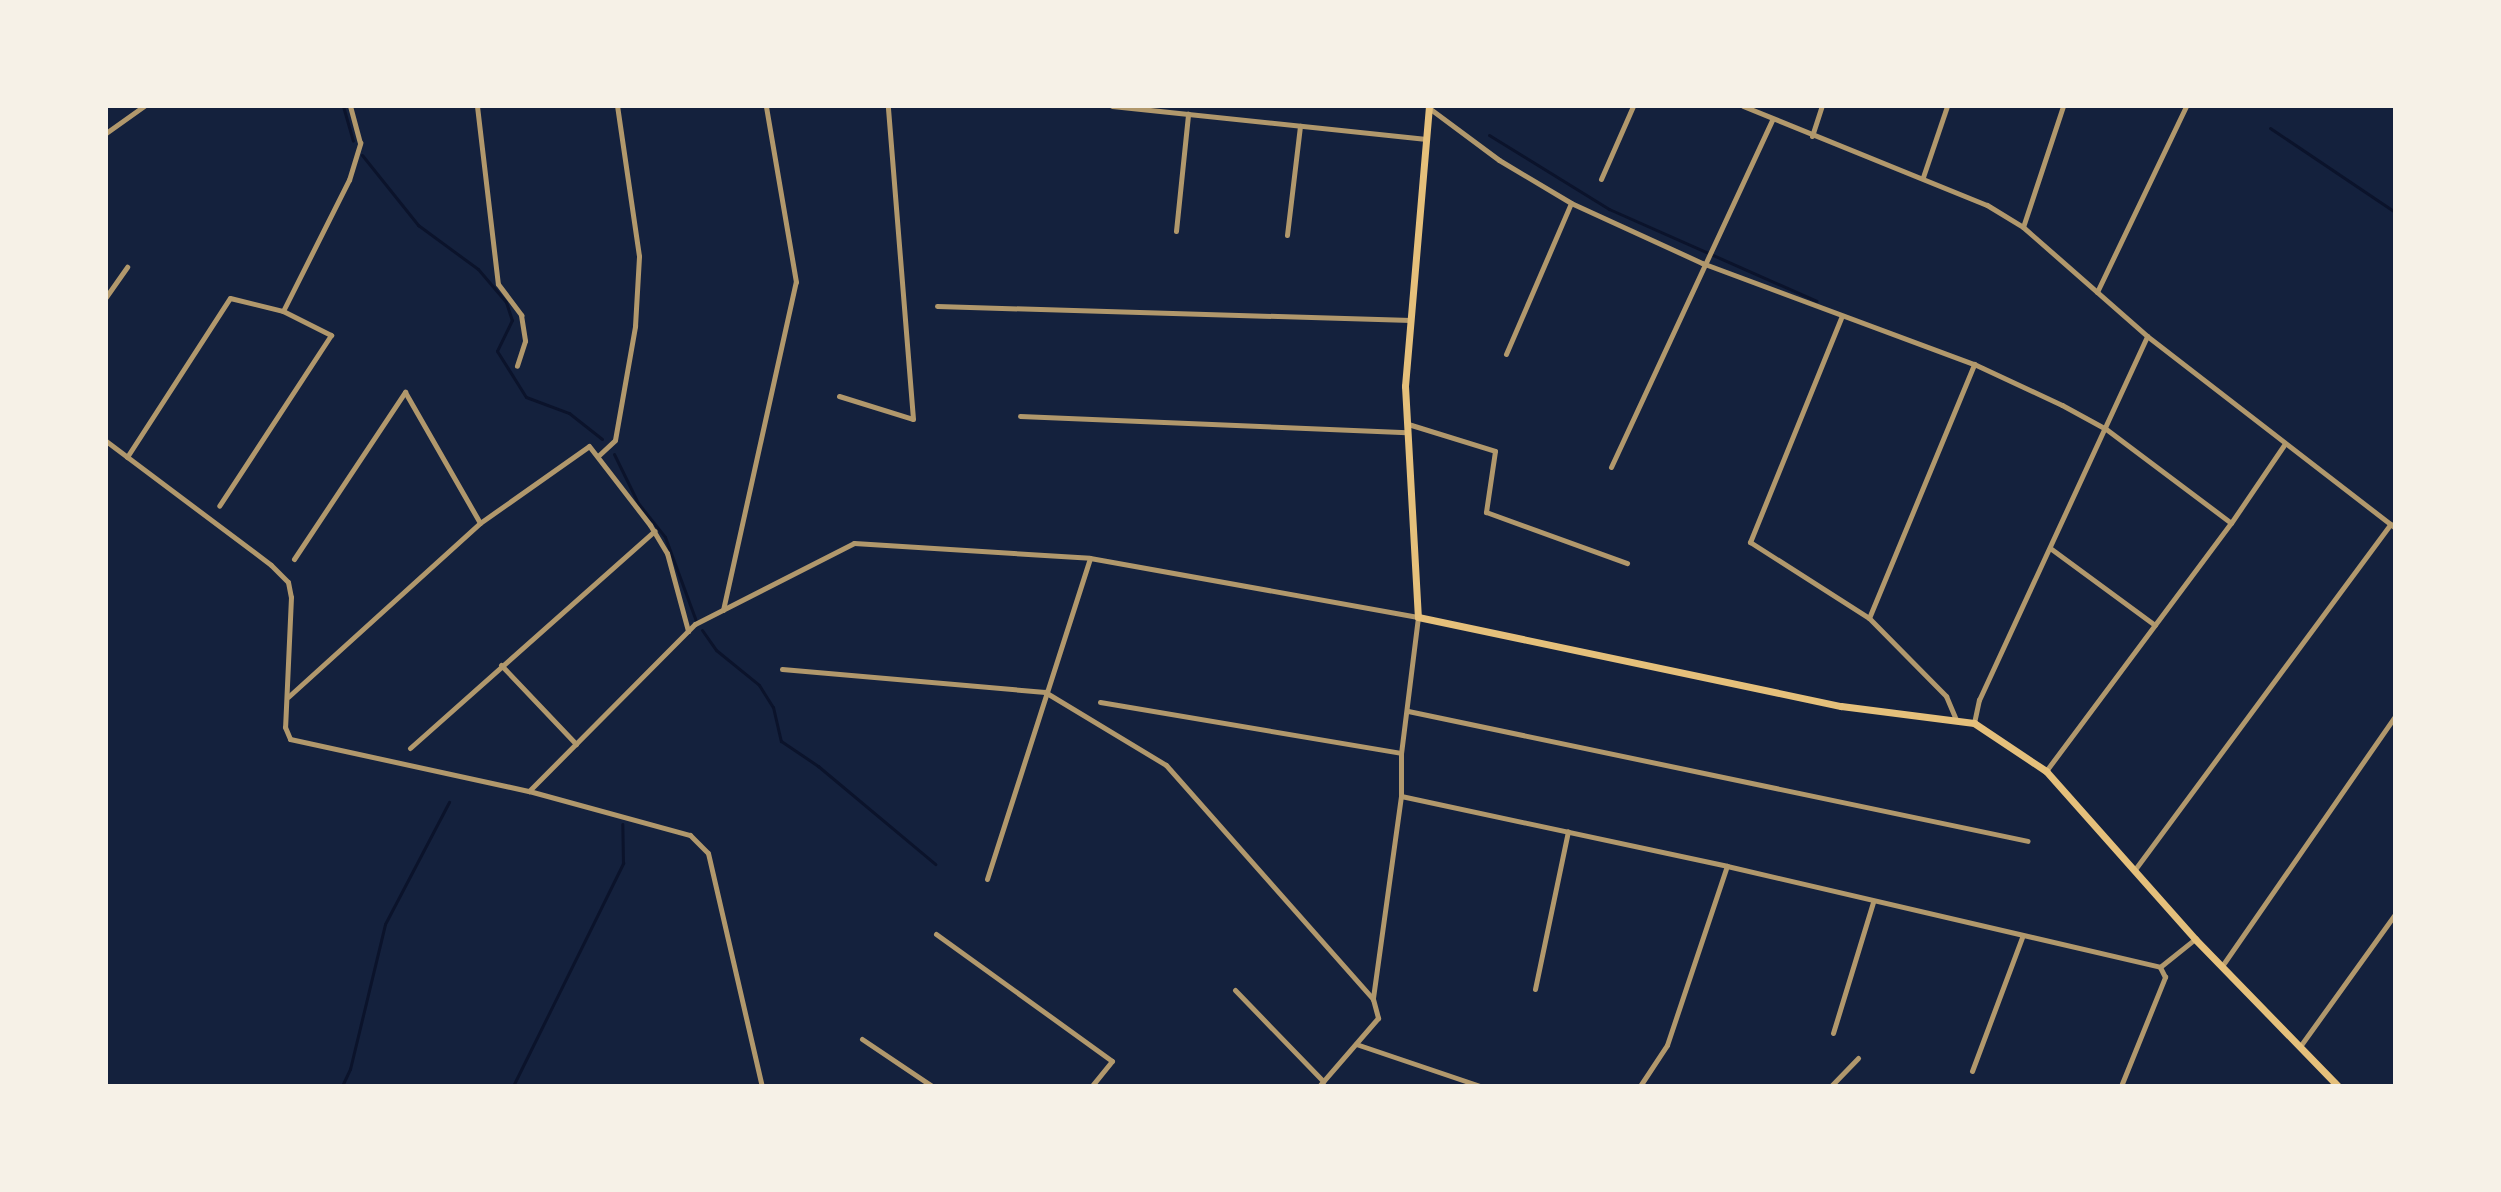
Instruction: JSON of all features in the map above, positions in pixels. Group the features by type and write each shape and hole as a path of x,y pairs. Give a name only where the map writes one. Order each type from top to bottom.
{"main road":[{"path":"1429,107 1405,386 1418,617 1841,706 1974,723 2046,771 2136,868 2195,939 2338,1086"}],"street":[{"path":"106,133 144,106"},
{"path":"283,311 349,180 360,143 350,106"},
{"path":"477,106 498,284 521,315 525,341 517,366"},
{"path":"598,456 615,440 635,326 639,256 617,106"},
{"path":"723,611 796,282 766,106"},
{"path":"839,396 913,419 888,106"},
{"path":"1112,106 1426,139"},
{"path":"1601,179 1633,106"},
{"path":"1743,106 1812,136 1923,177 1987,205 2023,227 2147,336 2284,445 2393,526 2136,868"},
{"path":"1812,136 1822,106"},
{"path":"1923,177 1947,106"},
{"path":"2023,227 2063,106"},
{"path":"2097,292 2186,106"},
{"path":"1429,107 1499,160 1571,203 1702,263 1841,318 1974,364 2106,429 2231,523"},
{"path":"1176,231 1188,114"},
{"path":"1611,467 1702,263 1772,120"},
{"path":"1287,235 1300,126"},
{"path":"1506,354 1571,203"},
{"path":"106,297 127,267"},
{"path":"127,457 230,298 283,311 331,335 219,506"},
{"path":"937,306 1411,320"},
{"path":"1841,318 1750,542 1869,618 1946,696 1956,721"},
{"path":"1974,723 1979,700 2147,336"},
{"path":"1869,618 1974,364"},
{"path":"294,559 405,392 480,523"},
{"path":"1020,416 1407,428 1495,451 1486,512 1627,563"},
{"path":"106,441 271,565 288,582 291,597 285,727 290,739 529,791 690,835 708,853 762,1086"},
{"path":"2046,771 2231,523 2284,445"},
{"path":"287,698 480,523 589,446 654,531 667,553 688,632"},
{"path":"410,748 654,531"},
{"path":"529,791 688,632 854,543 1090,558 1418,617 1401,753 1401,796 1373,999 1378,1018 1321,1084 1235,990"},
{"path":"2050,548 2155,625"},
{"path":"987,879 1090,558"},
{"path":"501,665 576,744"},
{"path":"782,669 1045,692 1166,765 1373,999"},
{"path":"1100,702 1401,753"},
{"path":"1408,711 2028,841"},
{"path":"2222,966 2395,716"},
{"path":"1401,796 1727,866 2160,967"},
{"path":"1535,989 1568,831"},
{"path":"1640,1086 1667,1045 1727,866"},
{"path":"1833,1033 1873,902"},
{"path":"2301,1045 2395,914"},
{"path":"936,934 1112,1061 1092,1086"},
{"path":"1972,1071 2022,937"},
{"path":"2160,967 2195,939"},
{"path":"2121,1086 2165,977 2160,967"},
{"path":"862,1039 932,1086"},
{"path":"1356,1044 1463,1083 1480,1086"},
{"path":"1831,1086 1858,1058"}],"waterway":[{"path":"343,106 353,141"},
{"path":"2270,128 2395,212"},
{"path":"1489,135 1609,209 1817,301"},
{"path":"362,155 418,225 478,269 506,302 512,320 497,351 526,397 569,413 602,439"},
{"path":"614,454 638,503 665,537 696,621"},
{"path":"702,630 716,650 759,685 773,707 781,741 818,766 935,864"},
{"path":"342,1086 350,1069 385,924 449,802"},
{"path":"513,1086 623,863 622,824"}]}
